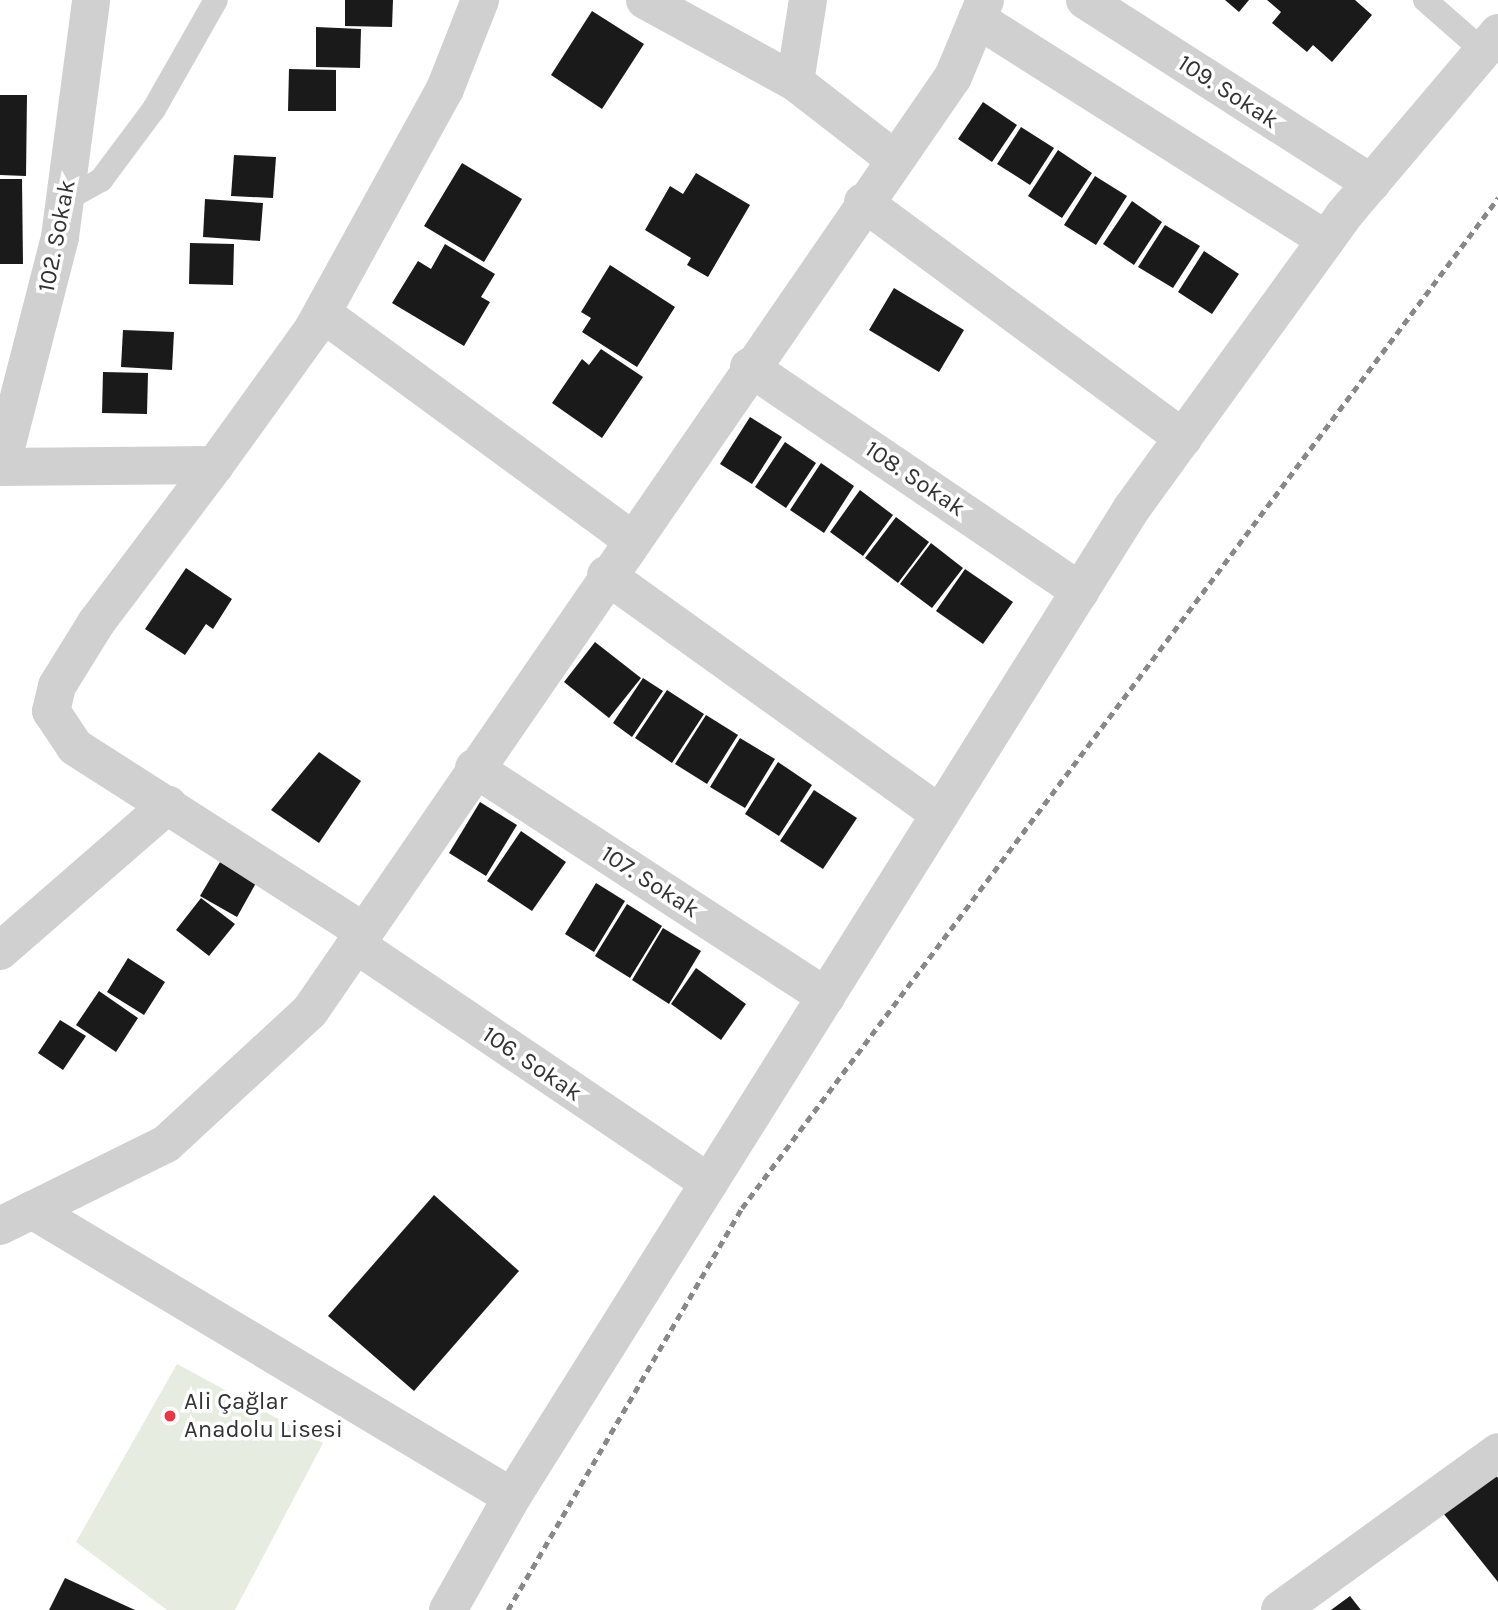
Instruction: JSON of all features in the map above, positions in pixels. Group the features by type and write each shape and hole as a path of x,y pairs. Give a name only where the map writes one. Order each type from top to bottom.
{"street":[{"name":"102. Sokak","path":"1,467 65,200 91,0"},
{"name":"106. Sokak","path":"480,0 445,89 322,313 215,465 96,623 57,686 51,711 75,747 168,805 709,1183"},
{"path":"645,0 795,82 893,158"},
{"path":"795,82 808,0"},
{"name":"109. Sokak","path":"1085,0 1371,183"},
{"path":"16,1218 166,1144 310,1011 749,367 893,158 953,77 981,10 1326,240"},
{"path":"448,1610 512,1497 1080,591 1183,438 1326,240 1491,42"},
{"path":"863,202 1183,438"},
{"path":"322,313 631,539"},
{"name":"108. Sokak","path":"749,367 1080,591"},
{"path":"1,467 215,465"},
{"path":"606,575 940,814"},
{"name":"107. Sokak","path":"474,768 826,997"},
{"path":"0,951 168,805"},
{"path":"16,1218 512,1497"},
{"path":"1280,1610 1498,1452"}],"lane":[{"path":"65,200 102,180 154,109 216,0"},
{"path":"1425,0 1491,42"}],"shaded area":[{"path":"177,1364 323,1443 235,1610 167,1610 76,1542"}],"building":[{"path":"345,0 393,0 392,27 345,26"},
{"path":"1225,0 1249,0 1239,12"},
{"path":"1267,0 1355,0 1372,15 1332,62 1313,45 1307,52 1272,23 1281,12"},
{"path":"592,11 644,44 602,109 551,75"},
{"path":"316,27 361,29 360,68 316,67"},
{"path":"289,69 336,70 336,111 288,111"},
{"path":"0,95 27,95 26,176 0,175"},
{"path":"983,102 1017,125 992,162 958,139"},
{"path":"1021,127 1054,148 1030,185 997,164"},
{"path":"1058,150 1092,173 1062,218 1028,196"},
{"path":"234,155 276,157 273,198 231,196"},
{"path":"462,163 522,199 484,262 424,226"},
{"path":"696,173 750,205 708,277 687,265 691,258 645,230 670,186 683,194"},
{"path":"1095,176 1127,196 1096,245 1064,225"},
{"path":"0,179 22,179 23,264 0,264"},
{"path":"205,199 263,203 260,241 203,237"},
{"path":"1132,201 1162,222 1134,265 1103,244"},
{"path":"1165,225 1200,246 1173,288 1138,267"},
{"path":"190,243 234,244 233,285 189,284"},
{"path":"445,244 495,274 481,297 490,302 464,346 392,303 418,261 431,269"},
{"path":"1204,251 1239,274 1212,314 1178,292"},
{"path":"610,265 675,307 637,367 582,332 591,318 581,312"},
{"path":"894,288 964,330 939,372 869,330"},
{"path":"123,330 174,332 172,370 121,367"},
{"path":"601,349 643,377 602,438 552,403 582,359 589,365"},
{"path":"103,372 148,373 147,414 102,413"},
{"path":"750,417 782,437 752,484 720,464"},
{"path":"785,442 816,463 786,508 755,487"},
{"path":"821,463 854,486 824,533 790,510"},
{"path":"860,490 893,515 863,556 830,532"},
{"path":"896,517 929,542 898,583 865,558"},
{"path":"931,543 963,568 932,608 900,584"},
{"path":"186,568 232,599 213,629 206,624 185,655 145,629"},
{"path":"965,569 1013,602 983,644 936,611"},
{"path":"595,642 641,678 609,718 564,682"},
{"path":"643,678 663,691 632,737 613,723"},
{"path":"667,690 704,714 672,763 635,738"},
{"path":"706,715 738,735 707,784 675,764"},
{"path":"740,738 775,759 745,808 710,787"},
{"path":"319,752 361,781 319,843 271,810"},
{"path":"778,762 812,785 779,836 745,814"},
{"path":"814,790 857,818 823,869 780,841"},
{"path":"480,802 517,825 486,876 449,853"},
{"path":"521,831 566,862 532,911 487,881"},
{"path":"220,862 256,883 237,917 200,896"},
{"path":"596,883 625,901 594,952 565,934"},
{"path":"201,898 235,924 209,956 176,930"},
{"path":"627,904 662,926 630,978 595,956"},
{"path":"663,928 701,951 669,1004 632,980"},
{"path":"128,958 165,982 144,1015 107,992"},
{"path":"696,968 746,1004 721,1040 671,1004"},
{"path":"99,991 138,1018 116,1052 76,1025"},
{"path":"60,1020 86,1036 63,1070 38,1053"},
{"path":"434,1195 519,1271 414,1391 328,1316"},
{"path":"1489,1467 1498,1478 1498,1582 1439,1508"},
{"path":"65,1578 135,1610 49,1610"},
{"path":"1350,1596 1361,1610 1331,1610"}],"railway":[{"path":"508,1610 742,1208 1498,198"}],"place":[{"name":"Ali Çağlar Anadolu Lisesi","path":"170,1416"}]}
